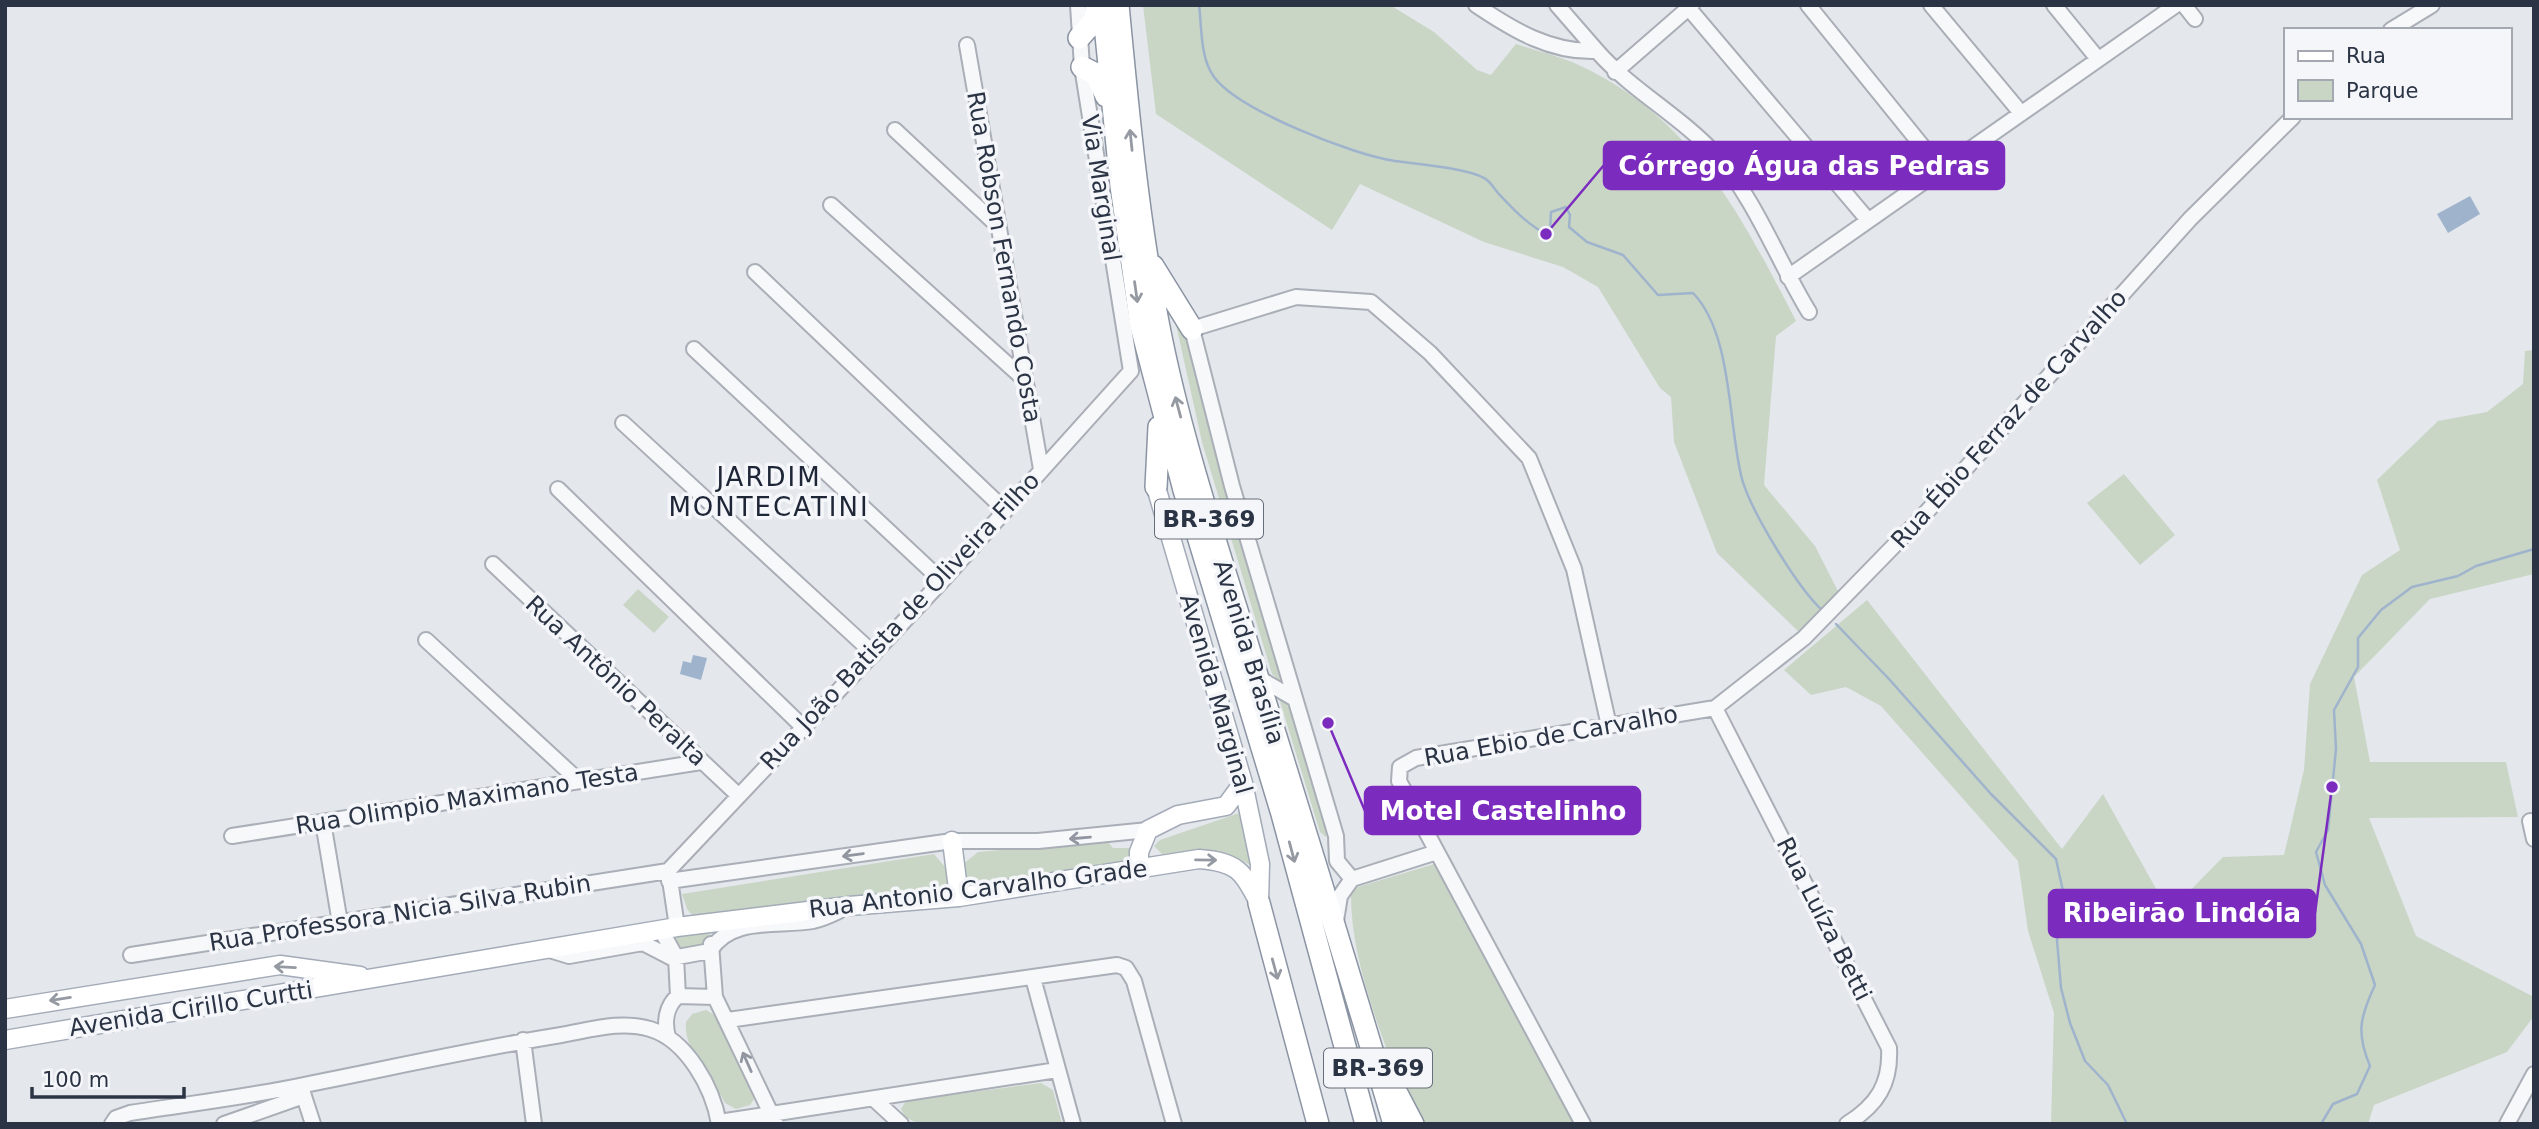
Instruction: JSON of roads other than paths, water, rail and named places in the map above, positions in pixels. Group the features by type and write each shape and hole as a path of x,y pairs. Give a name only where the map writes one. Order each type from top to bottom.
{"highway":[{"path":"1079,38 1095,20 1096,5"},
{"name":"Avenida Brasília","path":"1103,5 1113,122 1141,326 1157,390 1279,805 1366,1120"},
{"name":"Avenida Brasília","path":"1118,5 1136,184 1147,257 1158,323 1189,450 1257,677 1317,863 1394,1124"},
{"path":"1082,67 1096,74 1102,82 1113,122"},
{"path":"1147,257 1192,329"},
{"path":"1156,487 1160,448 1157,390"},
{"path":"1259,903 1318,1124"},
{"path":"1362,1013 1388,1076 1413,1124"}],"main road":[{"name":"Avenida Marginal","path":"1156,487 1243,783 1260,864 1259,903"},
{"name":"Rua Antonio Carvalho Grade","path":"1147,830 1178,815 1226,806 1243,783"},
{"path":"1139,870 1139,852 1147,830"},
{"path":"951,841 959,897"},
{"name":"Rua Antonio Carvalho Grade","path":"669,928 849,906 959,897 1199,859 1223,861 1238,869 1248,880 1259,903"},
{"name":"Avenida Cirillo Curtti","path":"5,1040 669,928"},
{"name":"Avenida Cirillo Curtti","path":"5,1009 280,965 377,978"}],"street":[{"name":"Via Marginal","path":"1078,5 1082,67 1131,371"},
{"path":"1476,5 1547,45 1571,51 1597,51"},
{"path":"1557,5 1615,72 1684,123 1718,157 1738,185 1809,312"},
{"path":"1808,5 1940,168"},
{"path":"1931,5 2021,113"},
{"path":"2054,5 2098,59"},
{"path":"1788,277 2176,5"},
{"path":"2184,5 2195,19"},
{"path":"2394,28 2432,5"},
{"path":"1615,72 1688,6 1868,220"},
{"name":"Rua Robson Fernando Costa","path":"967,45 1041,469"},
{"name":"Rua Ébio Ferraz de Carvalho","path":"1715,708 1804,638 1822,620 1922,517 2190,219 2291,119"},
{"path":"895,130 999,227"},
{"path":"831,205 1025,380"},
{"path":"755,272 1006,509"},
{"path":"1352,879 1337,861 1336,836 1232,486 1192,329 1296,297 1371,302 1430,353 1529,458 1574,569 1609,726"},
{"path":"694,349 943,581"},
{"name":"Rua João Batista de Oliveira Filho","path":"669,876 739,796 943,581 1131,371"},
{"path":"623,423 874,654"},
{"path":"558,489 804,727"},
{"name":"Rua Antônio Peralta","path":"493,564 739,796"},
{"path":"426,640 579,781"},
{"path":"1257,677 1295,699"},
{"name":"Rua Ebio de Carvalho","path":"1437,852 1399,781 1400,767 1407,761 1715,708"},
{"name":"Rua Luíza Betti","path":"1715,708 1889,1048 1890,1069 1885,1087 1873,1104 1847,1124"},
{"name":"Rua Olimpio Maximano Testa","path":"232,836 701,762"},
{"path":"2530,821 2534,839"},
{"path":"323,822 340,923"},
{"name":"Rua Professora Nicia Silva Rubin","path":"131,956 669,876 951,841 1038,841 1147,830"},
{"path":"1317,863 1336,836"},
{"path":"1335,928 1340,896 1352,879 1437,852 1583,1124"},
{"path":"669,876 669,928 676,957 678,996"},
{"path":"545,949 569,956 643,943 676,957 710,951 719,938 734,929 816,920 849,906"},
{"path":"714,922 710,951 715,997 773,1119"},
{"path":"728,1020 1111,965 1126,968 1140,999 1174,1124"},
{"path":"1032,978 1073,1124"},
{"path":"668,1037 666,1017 672,1001 678,996 715,997"},
{"path":"112,1124 116,1118 130,1114 302,1091 523,1040 621,1025 646,1027 668,1037 701,1076 712,1097 719,1123 773,1119 1058,1070"},
{"path":"523,1040 534,1124"},
{"path":"2507,1124 2534,1074"},
{"path":"224,1124 302,1091"},
{"path":"302,1091 313,1124"},
{"path":"875,1100 901,1124"}],"water":[{"path":"2470,196 2480,214 2448,233 2437,214"},
{"path":"693,655 707,658 701,680 680,674 683,661 691,663"}],"waterway":[{"path":"1199,5 1202,43 1209,69 1227,90 1246,103 1298,129 1352,150 1484,178 1520,216 1546,234 1550,233 1551,212 1566,207 1570,215 1569,227 1587,242 1623,255 1658,295 1693,293 1716,332 1727,382 1742,479 1747,493 1789,568 1823,611"},
{"path":"2321,1124 2333,1104 2357,1094 2370,1066 2361,1034 2363,1016 2375,985 2361,944 2325,885 2316,852 2328,830 2336,749 2334,710 2358,667 2358,638 2381,610 2412,587 2458,576 2476,566 2534,549"},
{"path":"1836,624 1889,679 1991,794 2056,859 2066,905 2057,940 2061,988 2070,1023 2085,1061 2108,1085 2127,1124"}],"place":[{"name":"Córrego Água das Pedras","path":"1546,234"},
{"name":"Motel Castelinho","path":"1328,723"},
{"name":"Ribeirão Lindóia","path":"2332,787"}],"district":[{"name":"JARDIM MONTECATINI","path":"769,492"}]}
